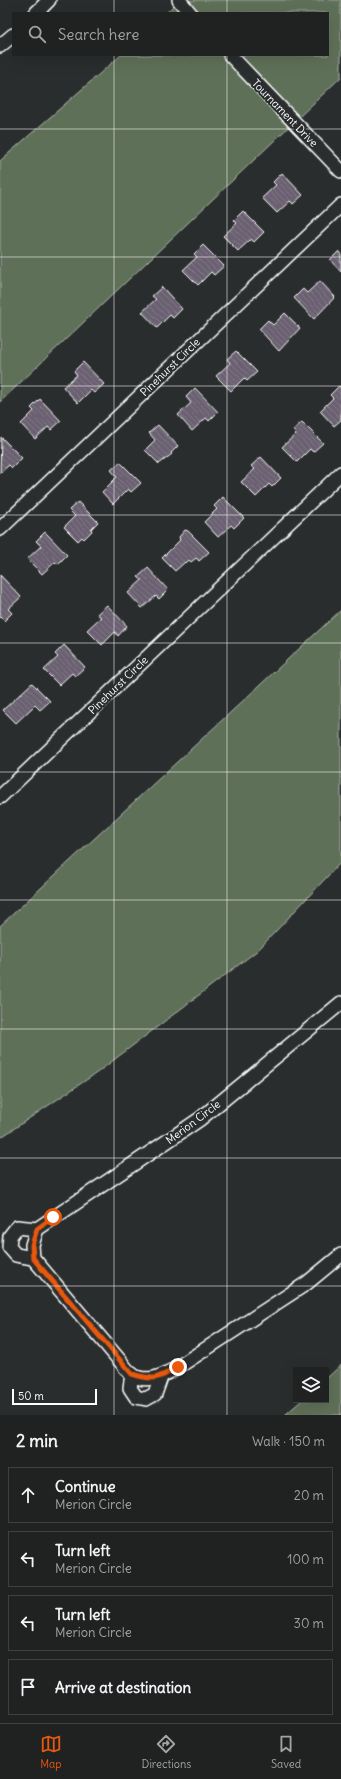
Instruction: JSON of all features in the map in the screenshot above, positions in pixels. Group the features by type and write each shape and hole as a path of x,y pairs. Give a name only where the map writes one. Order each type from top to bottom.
{"street":[{"path":"37,12 49,0"},
{"path":"0,46 12,36"},
{"name":"Tournament Drive","path":"231,56 341,171"},
{"name":"Pinehurst Circle","path":"0,530 341,205"},
{"name":"Pinehurst Circle","path":"0,797 341,473"},
{"name":"Merion Circle","path":"37,1229 200,1119 341,1003"},
{"path":"33,1258 16,1255 9,1247 10,1236 17,1227 37,1229 32,1245 33,1258 132,1374 146,1379 161,1378 307,1283 341,1255"},
{"path":"132,1374 130,1388 136,1397 146,1399 155,1394 161,1378"}],"green space":[{"path":"179,0 341,0 341,77 0,402 0,161 120,56 329,56 329,12 167,12"},
{"path":"341,610 341,862 258,950 98,1072 0,1138 0,926"},
{"path":"341,1365 341,1415 285,1415 299,1403 329,1403 329,1376"}],"building":[{"path":"282,173 303,195 293,204 290,201 277,213 262,198 276,185 273,182"},
{"path":"243,211 264,232 254,242 251,239 238,251 223,236 237,223 234,220"},
{"path":"203,245 224,266 214,275 211,272 198,285 183,270 197,257 194,254"},
{"path":"339,251 341,253 341,272 330,260"},
{"path":"320,281 335,297 314,319 294,298 303,289 307,293"},
{"path":"162,287 182,309 173,318 170,315 157,328 142,312 156,299 152,296"},
{"path":"285,313 300,328 279,351 259,329 268,320 273,325"},
{"path":"236,351 257,372 247,381 244,378 231,391 216,376 230,363 227,359"},
{"path":"83,362 104,384 94,393 91,390 78,403 63,387 77,375 74,371"},
{"path":"339,386 341,388 341,420 334,426 320,411 333,398 330,395"},
{"path":"195,388 218,412 209,421 206,418 192,431 178,415 191,403 186,397"},
{"path":"40,399 61,421 51,430 48,427 35,439 21,424 34,411 31,408"},
{"path":"302,422 323,443 313,452 310,449 297,462 282,447 296,434 293,430"},
{"path":"158,425 178,446 171,453 172,454 159,464 145,450 155,440 149,433"},
{"path":"1,437 22,458 12,468 9,465 0,473"},
{"path":"261,457 281,478 272,487 269,484 256,497 241,482 255,469 251,466"},
{"path":"120,462 141,483 131,492 128,489 113,504 102,492 117,477 111,470"},
{"path":"223,497 244,518 234,528 231,525 218,537 204,522 217,509 214,506"},
{"path":"78,502 98,522 84,539 82,537 78,541 64,527 75,516 69,510"},
{"path":"185,530 188,531 209,552 199,561 196,558 191,562 189,560 186,563 185,562 175,571 162,558 180,540 179,537"},
{"path":"45,532 67,555 58,564 55,562 42,574 27,559 41,546 36,541"},
{"path":"148,568 168,590 159,599 156,596 142,608 128,593 142,580 138,577"},
{"path":"0,575 21,597 8,609 12,613 4,621 0,617"},
{"path":"107,605 127,626 118,636 115,632 102,645 87,630 101,617 97,614"},
{"path":"64,645 85,667 75,676 72,673 59,685 44,670 58,657 55,654"},
{"path":"32,683 50,701 40,710 35,705 16,723 3,710"}],"route":[{"path":"53,1217 37,1229 32,1245 33,1258 42,1269 132,1374 146,1379 161,1378 178,1367"}]}
